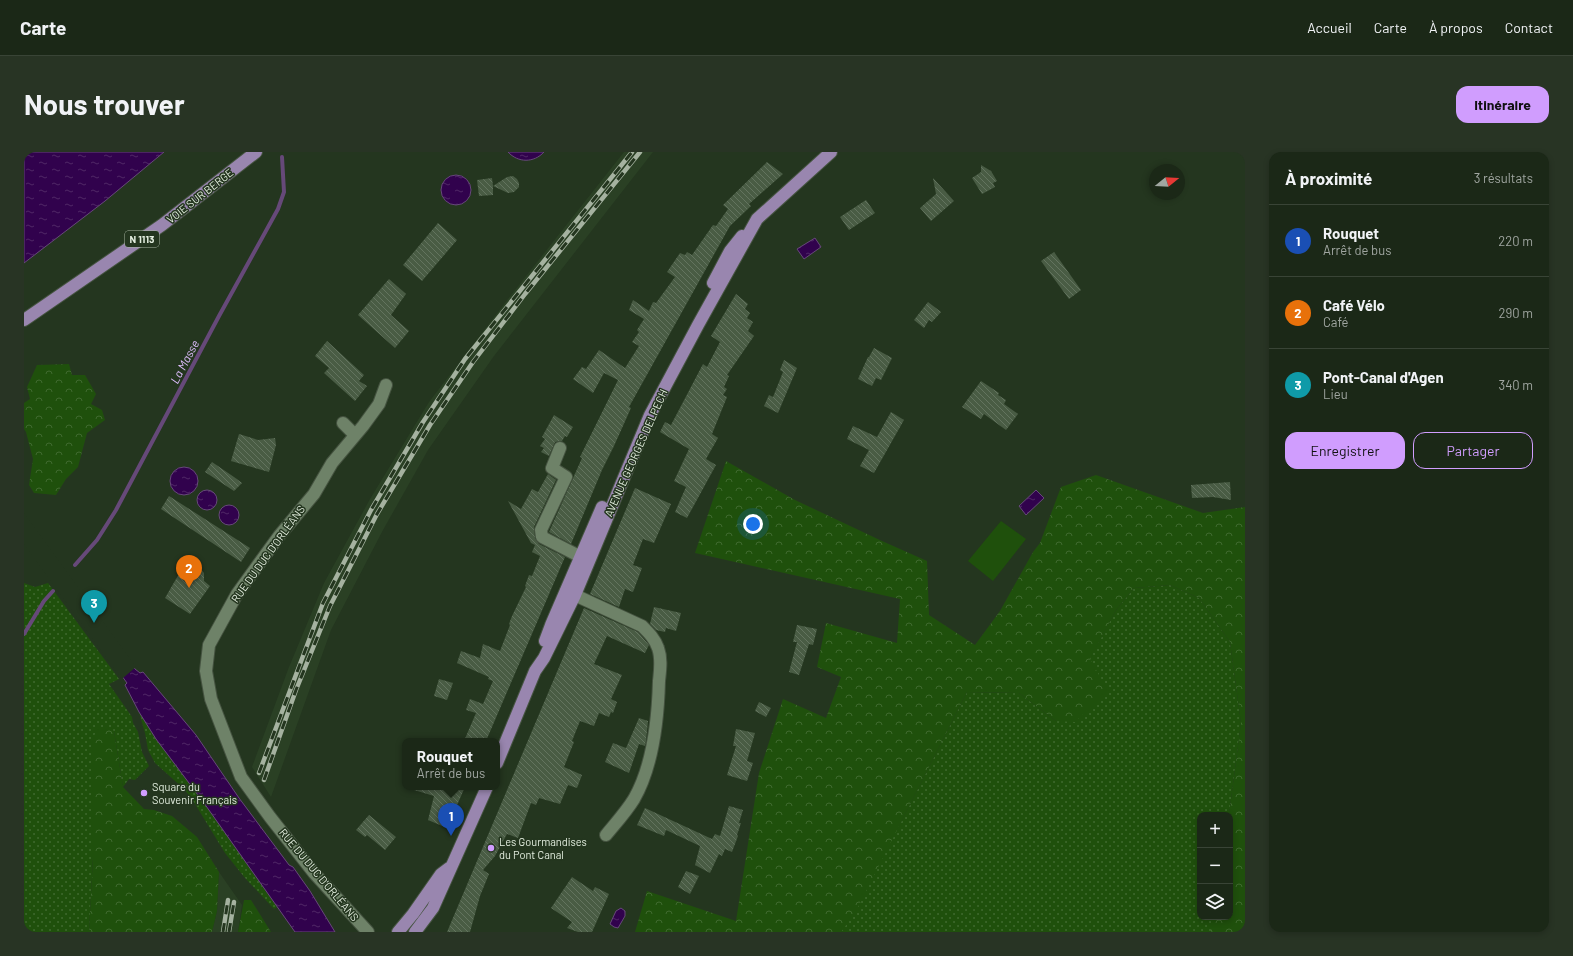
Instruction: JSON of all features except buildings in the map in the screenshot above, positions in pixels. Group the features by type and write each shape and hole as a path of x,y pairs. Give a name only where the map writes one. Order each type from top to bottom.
{"main road":[{"name":"VOIE SUR BERGE","path":"24,320 162,225 256,152"},
{"name":"AVENUE GEORGES DELPECH","path":"500,755 535,671 544,658 571,593 650,415 698,325 757,219 830,152"},
{"path":"571,593 581,557 639,423 687,329 730,251 757,219"},
{"path":"412,930 433,908 443,889 451,866 486,790"},
{"path":"398,932 413,914 436,880 451,866"}],"street":[{"name":"RUE DU DUC D'ORLÉANS","path":"368,932 314,873 241,777 211,699 206,671 209,645 237,594 279,536 314,494 332,463 379,404 386,385"},
{"path":"343,423 355,435"},
{"path":"560,448 552,468 566,477 541,530 542,537 581,557"},
{"path":"571,593 642,626 652,636 658,649 660,660 656,728 642,782 628,808 606,835"},
{"path":"412,930 432,896 436,880"}],"shaded area":[{"path":"624,152 653,152 494,356 428,450 383,530 331,630 271,797 252,767 289,667 324,583 370,499 429,402"},
{"path":"219,872 242,905 238,932 212,932 217,911"}],"green space":[{"path":"69,364 72,375 85,375 96,394 91,404 102,410 105,420 87,433 78,467 66,479 56,495 34,493 29,485 33,459 24,429 24,403 30,399 27,387 37,365"},
{"path":"726,461 795,500 927,561 929,615 975,645 1000,611 1033,552 1040,543 1061,487 1096,475 1203,513 1245,507 1245,932 1211,932 1211,920 1233,920 1233,812 1229,812 1241,723 1230,642 1199,598 1170,585 1134,588 1116,610 1090,659 1108,691 1075,722 1056,721 1019,693 967,692 855,913 841,932 635,932 647,891 736,921 759,773 783,699 826,718 841,677 817,667 826,623 897,643 900,599 695,553"},
{"path":"1001,521 1026,539 993,581 968,561"},
{"path":"24,583 35,587 48,583 119,679 109,684 132,717 133,723 138,732 142,752 149,766 135,780 129,779 123,787 114,731 93,739 93,857 89,932 24,932"},
{"path":"1170,585 1199,598 1230,642 1241,723 1229,812 1197,812 1197,920 1211,920 1211,932 841,932 902,820 967,692 1019,693 1056,721 1116,610 1134,588"},
{"path":"139,712 156,739 204,803 277,907 274,909 245,878 225,853 192,799 184,789 155,763 148,750"},
{"path":"98,726 114,731 123,787 144,809 154,810 172,816 197,837 219,872 217,911 212,932 89,932 93,857 93,739"},
{"path":"244,900 251,900 271,932 238,932"}],"water":[{"path":"24,152 164,152 105,201 24,263"},
{"path":"508,152 544,152 540,156 531,160 521,160 512,156"},
{"path":"456,175 462,176 470,184 470,196 462,204 456,205 450,204 442,196 441,190 442,184 450,176"},
{"path":"815,238 821,247 804,259 797,249"},
{"path":"184,467 194,471 198,481 194,491 184,495 174,491 170,481 174,471"},
{"path":"203,490 211,490 217,496 217,504 211,510 203,510 197,504 197,496"},
{"path":"1036,490 1044,498 1026,515 1019,506"},
{"path":"225,505 233,505 239,511 239,519 233,525 225,525 219,519 219,511"},
{"path":"24,515 135,669 140,673 143,672 196,735 239,798 310,891 335,932 295,932 204,803 156,739 139,712 125,685 127,683 24,540"},
{"path":"621,908 625,911 625,916 618,928 614,927 610,924 616,911"}],"pier":[{"path":"24,513 136,667 123,678 121,678 24,544"}],"waterway":[{"name":"La Masse","path":"75,565 97,540 116,510 219,316 278,209 284,192 282,157"},
{"name":"La Masse","path":"24,634 44,601 53,591"}],"railway":[{"path":"259,773 323,603 371,510 423,422 465,359 632,152"},
{"path":"264,780 296,690 330,606 377,514 430,425 473,362 525,294 640,152"},
{"path":"223,932 228,900"},
{"path":"229,932 234,902"}],"place":[{"name":"Café Vélo","path":"189,588"},
{"name":"Pont-Canal d'Agen","path":"94,623"},
{"name":"Square du Souvenir Français","path":"144,793"},
{"name":"Rouquet","path":"451,836"},
{"name":"Les Gourmandises du Pont Canal","path":"491,848"}]}
